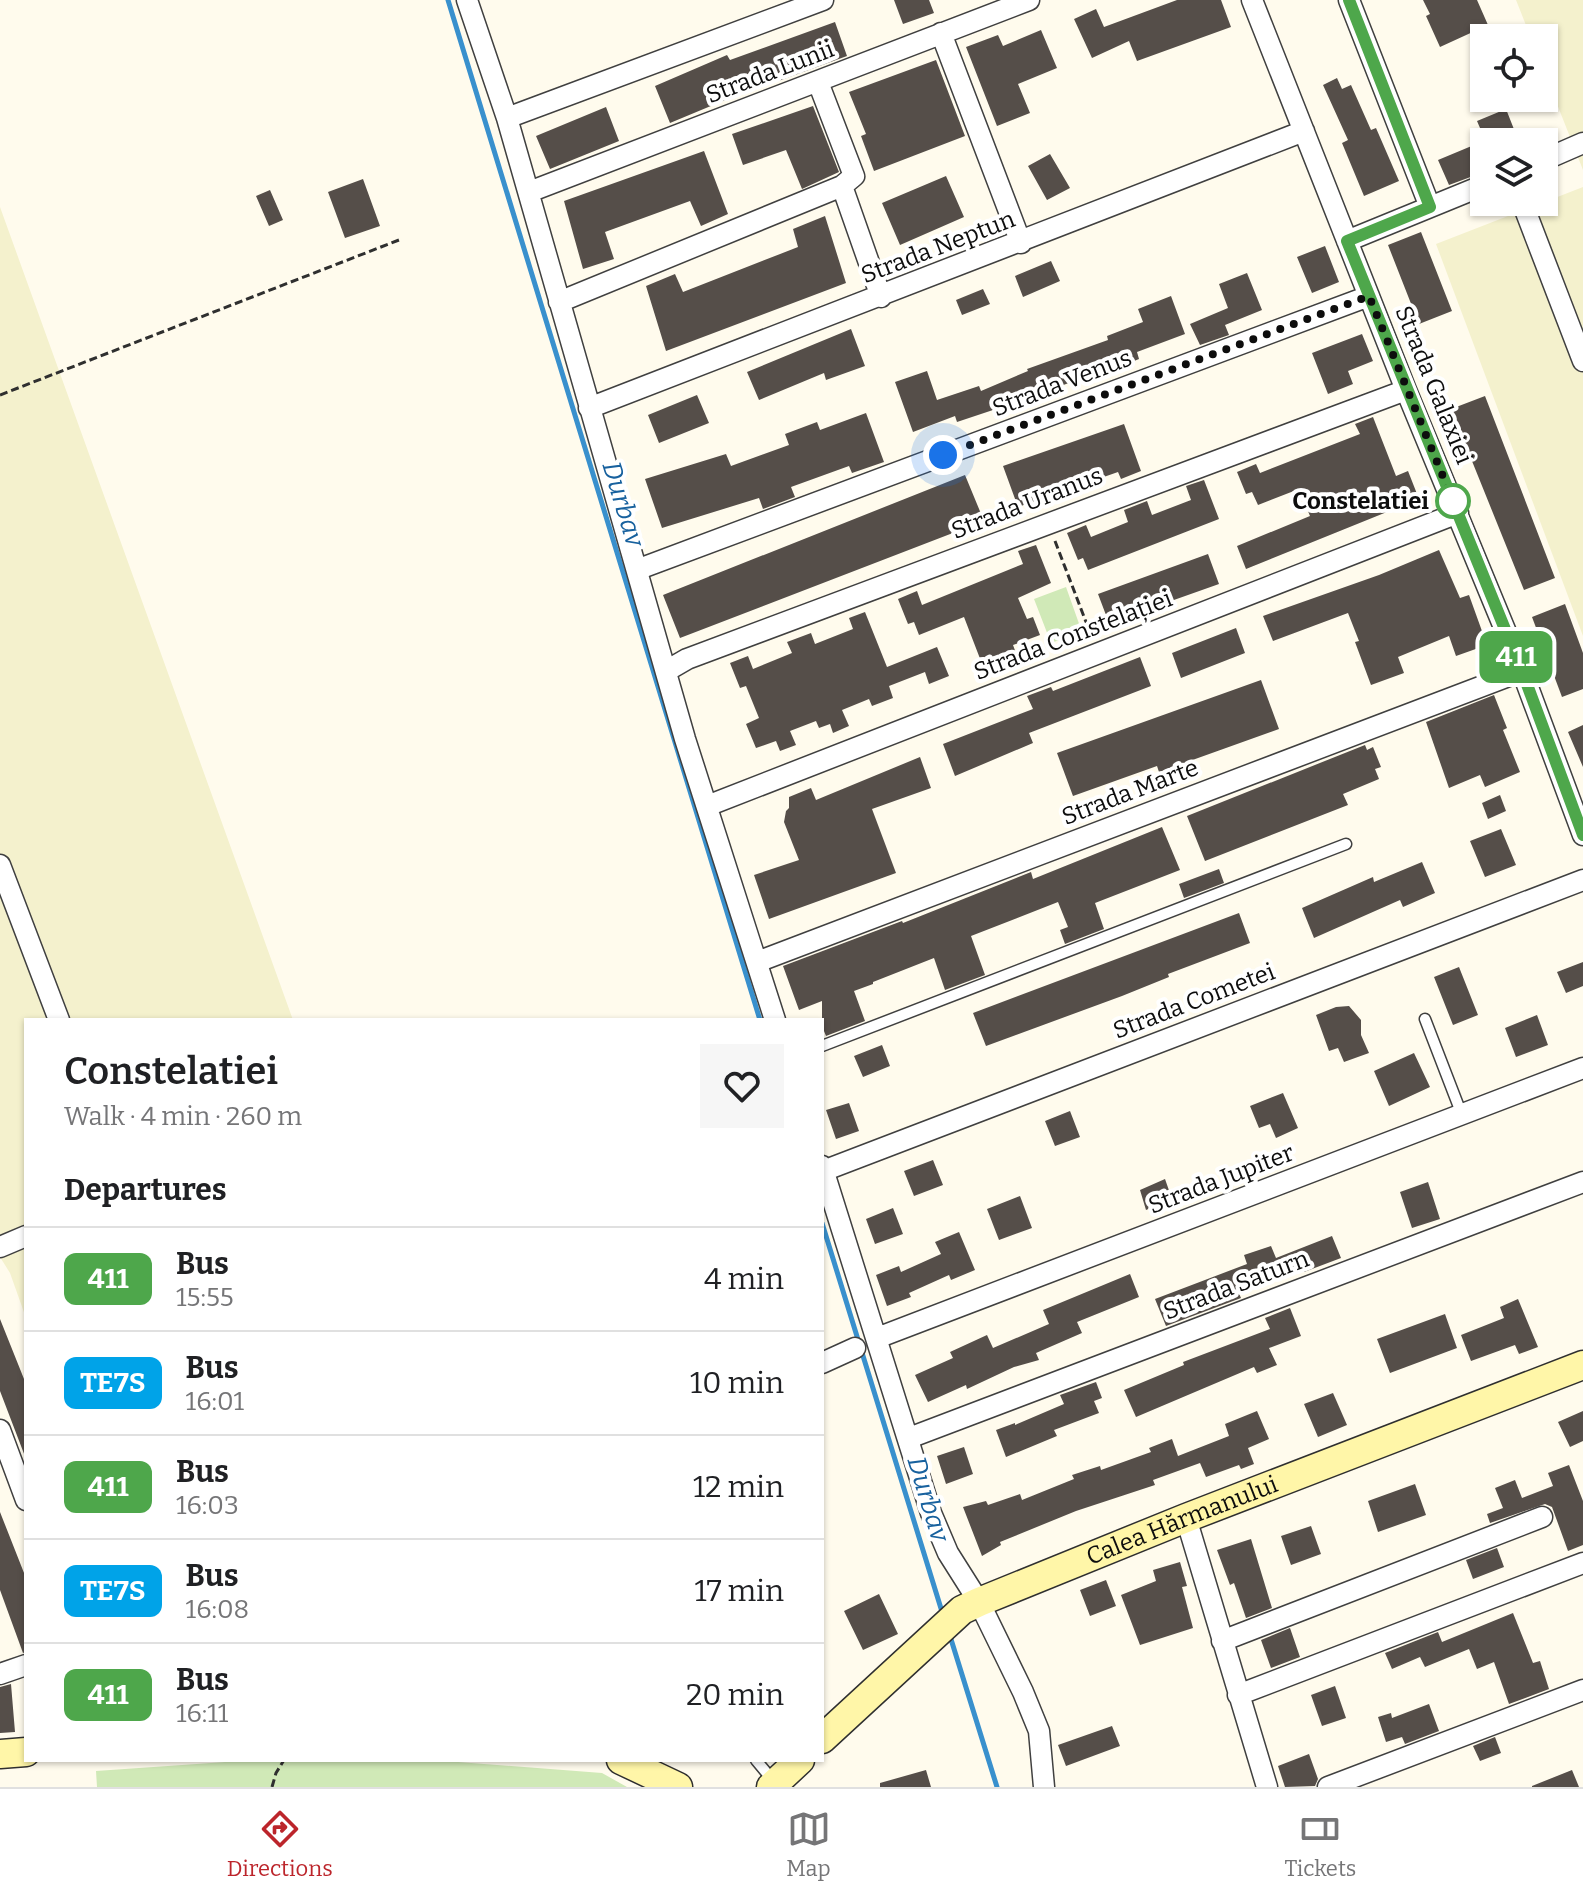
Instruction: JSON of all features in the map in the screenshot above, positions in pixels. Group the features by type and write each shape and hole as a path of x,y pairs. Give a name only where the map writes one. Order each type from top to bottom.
{"street":[{"path":"467,0 529,192 589,408 668,670 685,739 774,1018"},
{"path":"507,118 823,0"},
{"name":"Strada Lunii","path":"529,192 1029,0"},
{"name":"Strada Galaxiei","path":"1252,0 1406,390 1522,671 1583,835"},
{"path":"1349,0 1361,18 1430,207"},
{"path":"941,33 1021,243"},
{"path":"559,302 842,186 854,176 818,82"},
{"name":"Strada Neptun","path":"589,408 1304,131"},
{"path":"1558,154 1583,143"},
{"path":"842,186 881,297"},
{"path":"1347,241 1470,191"},
{"path":"1527,216 1583,361"},
{"name":"Strada Venus","path":"639,569 1369,296"},
{"name":"Strada Uranus","path":"668,670 687,659 1047,522 1406,390"},
{"name":"Strada Constelației","path":"707,806 1458,513"},
{"name":"Strada Marte","path":"757,962 1522,671"},
{"path":"0,865 58,1018"},
{"name":"Strada Cometei","path":"824,1168 1583,880"},
{"name":"Strada Jupiter","path":"877,1338 1583,1068"},
{"path":"824,1171 931,1513 970,1606 1039,1731 1044,1787"},
{"name":"Strada Saturn","path":"909,1438 1583,1182"},
{"path":"0,1247 24,1237"},
{"path":"824,1362 855,1348"},
{"name":"Calea Hărmanului","path":"824,1737 970,1606 1186,1518 1583,1365"},
{"path":"0,1430 24,1495"},
{"path":"1222,1641 1542,1517"},
{"path":"1186,1518 1267,1787"},
{"path":"1238,1695 1583,1563"},
{"path":"0,1674 24,1666"},
{"path":"1328,1787 1583,1690"},
{"path":"0,1754 24,1752"},
{"path":"625,1762 678,1787"},
{"path":"773,1785 798,1762"}],"lane":[{"path":"824,1045 1346,844"},
{"path":"1425,1019 1462,1115"},
{"path":"757,1762 773,1785"}],"path":[{"path":"0,395 399,240"},
{"path":"1047,522 1098,653"},
{"path":"272,1787 283,1762"}],"shaded area":[{"path":"1516,0 1583,0 1583,170 1558,107 1558,24 1525,24"},
{"path":"1583,187 1583,636 1436,244 1508,216 1558,216 1558,197"},
{"path":"0,207 292,1018 24,1018 24,1312 10,1273 0,1257"}],"green space":[{"path":"1066,587 1082,632 1051,643 1034,599"},
{"path":"225,1762 458,1762 602,1773 627,1787 97,1787 96,1771"}],"building":[{"path":"894,0 929,0 934,13 903,24"},
{"path":"1177,0 1221,0 1231,27 1137,61 1129,41 1092,58 1074,19 1096,9 1104,27"},
{"path":"1423,0 1477,0 1488,24 1470,24 1470,33 1440,47 1426,16 1430,14"},
{"path":"835,22 847,56 754,88 670,123 655,86 727,55 730,60"},
{"path":"1041,30 1057,68 1018,84 1030,113 997,126 966,47 998,35 1003,46"},
{"path":"936,60 965,136 874,171 861,136 866,134 849,92"},
{"path":"1337,78 1342,89 1351,85 1371,130 1376,128 1399,181 1364,196 1342,143 1348,140 1323,85"},
{"path":"813,106 839,172 802,189 786,150 743,165 732,134"},
{"path":"606,107 619,141 550,169 536,136"},
{"path":"1499,112 1507,112 1513,128 1480,128 1477,121"},
{"path":"1470,147 1470,177 1449,185 1438,160"},
{"path":"704,151 728,214 701,226 690,201 605,232 614,259 583,269 564,201"},
{"path":"1050,154 1070,188 1047,200 1028,166"},
{"path":"946,176 964,217 900,245 882,203"},
{"path":"363,179 380,226 345,238 328,192"},
{"path":"270,190 283,220 269,226 256,196"},
{"path":"825,216 846,283 666,351 646,286 675,274 683,292 798,247 793,229"},
{"path":"1421,232 1452,311 1419,324 1388,245"},
{"path":"1325,246 1339,282 1312,293 1297,257"},
{"path":"1051,261 1060,281 1023,297 1015,276"},
{"path":"1247,273 1262,310 1225,325 1229,335 1200,345 1190,324 1228,308 1219,284"},
{"path":"983,289 990,304 962,315 956,300"},
{"path":"1171,296 1185,334 1137,352 1139,359 1078,384 1077,380 1025,399 1026,402 1001,413 999,408 957,422 955,416 913,432 895,382 927,371 937,400 979,386 981,391 1027,369 1108,340 1107,336 1143,322 1138,309"},
{"path":"851,329 865,366 826,380 824,373 759,400 747,372"},
{"path":"1362,334 1373,361 1348,371 1353,384 1328,394 1312,353"},
{"path":"697,395 709,423 659,443 648,415"},
{"path":"1485,396 1555,578 1524,590 1451,409"},
{"path":"866,413 884,462 852,473 849,466 791,487 795,497 763,509 759,498 662,528 645,479 726,454 731,466 789,445 785,434 817,422 820,430"},
{"path":"1373,417 1396,476 1408,471 1419,499 1246,569 1237,546 1310,516 1299,489 1258,505 1252,492 1246,494 1237,472 1256,464 1260,473 1360,434 1355,424"},
{"path":"1124,424 1141,471 1121,479 1118,472 1018,507 1003,466"},
{"path":"965,475 984,521 680,638 663,595"},
{"path":"1204,480 1219,519 1088,570 1083,558 1078,560 1067,533 1086,525 1091,537 1128,522 1124,510 1147,501 1152,515 1191,500 1186,486"},
{"path":"1036,545 1051,583 1018,598 1027,619 1033,617 1040,635 1013,645 1017,656 984,669 964,617 919,635 914,622 908,624 898,599 917,591 922,605 1023,564 1018,551"},
{"path":"1439,550 1460,598 1469,595 1487,645 1456,656 1449,636 1398,657 1404,673 1371,685 1348,613 1273,641 1263,616"},
{"path":"1208,554 1219,584 1109,623 1098,594"},
{"path":"1565,604 1583,653 1583,689 1562,697 1532,617"},
{"path":"865,612 887,667 937,647 949,676 929,684 925,672 889,686 893,698 872,706 869,699 842,710 849,726 833,733 830,724 819,728 816,721 790,731 796,745 780,751 776,741 756,748 746,724 759,718 746,686 740,688 730,663 748,656 753,669 792,653 787,642 811,633 815,644 853,629 849,618"},
{"path":"1236,628 1245,653 1181,678 1172,653"},
{"path":"1140,657 1151,686 1029,733 1033,743 955,776 943,744 1033,709 1027,696 1051,687 1053,691"},
{"path":"1261,680 1279,729 1159,772 1157,766 1073,796 1057,753"},
{"path":"1494,695 1507,728 1503,730 1520,772 1485,787 1480,775 1449,788 1426,722"},
{"path":"1583,725 1583,767 1568,732"},
{"path":"1365,745 1367,750 1373,747 1381,767 1375,769 1379,779 1343,794 1348,805 1205,861 1187,816"},
{"path":"920,757 931,788 872,809 896,873 769,919 754,875 799,860 784,822 789,797 811,788 816,800"},
{"path":"1500,795 1506,811 1488,819 1482,803"},
{"path":"1162,827 1180,870 1095,903 1104,929 1065,944 1060,930 1068,927 1058,902 971,936 985,975 945,990 934,958 854,991 865,1021 826,1036 822,1001 799,1010 783,966 1031,872 1033,879"},
{"path":"1501,829 1516,865 1485,877 1470,841"},
{"path":"1422,862 1435,893 1403,907 1400,900 1314,938 1302,908 1373,877 1374,882"},
{"path":"1219,869 1224,883 1184,898 1179,884"},
{"path":"1239,913 1250,943 1168,974 1169,977 1122,996 986,1046 973,1013"},
{"path":"1583,962 1583,986 1566,993 1557,972"},
{"path":"1459,967 1478,1015 1453,1025 1434,977"},
{"path":"1349,1006 1361,1020 1361,1035 1369,1053 1344,1062 1338,1048 1329,1051 1316,1015 1336,1007"},
{"path":"1537,1015 1548,1045 1516,1057 1505,1028"},
{"path":"882,1045 890,1066 863,1077 854,1056"},
{"path":"1414,1053 1430,1087 1389,1106 1374,1071"},
{"path":"1283,1093 1298,1128 1276,1138 1270,1124 1259,1128 1250,1106"},
{"path":"849,1103 859,1131 836,1139 826,1110"},
{"path":"1070,1111 1080,1137 1055,1146 1045,1121"},
{"path":"933,1160 943,1185 914,1196 904,1171"},
{"path":"1165,1179 1172,1199 1146,1210 1140,1190"},
{"path":"1428,1182 1440,1219 1412,1228 1400,1192"},
{"path":"1020,1196 1032,1228 999,1240 987,1209"},
{"path":"893,1208 903,1234 875,1244 866,1219"},
{"path":"959,1232 975,1270 951,1280 949,1275 909,1293 911,1297 887,1306 876,1275 899,1266 901,1272 941,1254 935,1242"},
{"path":"1332,1236 1341,1258 1304,1272 1302,1267 1237,1289 1241,1298 1166,1326 1155,1299 1247,1264 1244,1255 1271,1246 1276,1258"},
{"path":"1130,1274 1139,1297 1077,1322 1082,1333 1036,1353 1039,1360 1014,1367 967,1389 966,1385 928,1402 915,1375 953,1358 950,1352 987,1335 993,1348 1049,1324 1043,1310"},
{"path":"1518,1299 1538,1347 1519,1354 1515,1345 1471,1361 1461,1335 1504,1318 1500,1307"},
{"path":"1290,1308 1301,1336 1269,1348 1277,1365 1257,1373 1254,1367 1136,1417 1124,1390 1184,1365 1183,1362 1270,1329 1265,1318"},
{"path":"1445,1314 1457,1348 1390,1373 1377,1339"},
{"path":"0,1319 24,1379 24,1454 0,1391"},
{"path":"1096,1382 1102,1398 1094,1401 1099,1413 1054,1430 1057,1436 1006,1457 996,1430 1064,1404 1060,1395"},
{"path":"1333,1393 1347,1425 1318,1437 1304,1404"},
{"path":"1257,1411 1269,1439 1248,1448 1254,1464 1241,1469 1239,1465 1206,1477 1200,1463 1153,1480 1155,1485 1076,1511 1000,1542 1001,1545 982,1556 963,1507 986,1501 988,1505 1020,1494 1022,1500 1074,1479 1072,1475 1100,1466 1101,1470 1151,1452 1149,1448 1172,1439 1178,1456 1229,1436 1225,1424"},
{"path":"1583,1411 1583,1441 1570,1447 1558,1422"},
{"path":"964,1447 973,1474 946,1484 937,1456"},
{"path":"1569,1465 1583,1501 1583,1545 1568,1551 1552,1507 1545,1504 1490,1523 1487,1514 1503,1508 1495,1488 1515,1480 1522,1498 1553,1486 1548,1473"},
{"path":"1415,1484 1426,1515 1378,1532 1368,1501"},
{"path":"0,1512 24,1573 24,1653 0,1590"},
{"path":"1311,1526 1321,1554 1291,1565 1281,1536"},
{"path":"1251,1539 1272,1608 1246,1618 1234,1583 1230,1585 1217,1550"},
{"path":"1497,1548 1504,1567 1473,1579 1466,1560"},
{"path":"1180,1562 1187,1586 1182,1587 1193,1628 1140,1645 1121,1595 1156,1581 1153,1570"},
{"path":"1106,1580 1116,1606 1090,1616 1080,1590"},
{"path":"879,1594 898,1634 863,1650 844,1611"},
{"path":"1513,1613 1533,1663 1540,1661 1549,1689 1509,1704 1494,1662 1477,1669 1469,1649 1425,1667 1420,1657 1392,1669 1385,1653 1438,1632 1442,1642"},
{"path":"1290,1628 1300,1657 1271,1668 1261,1640"},
{"path":"11,1684 15,1732 0,1733 0,1687"},
{"path":"1335,1686 1346,1718 1322,1726 1311,1695"},
{"path":"1429,1704 1439,1731 1405,1744 1402,1737 1386,1742 1378,1717 1391,1713 1392,1718"},
{"path":"1112,1726 1120,1746 1066,1766 1058,1745"},
{"path":"1495,1737 1501,1753 1480,1761 1473,1746"},
{"path":"1309,1754 1318,1779 1315,1786 1285,1787 1278,1766"},
{"path":"926,1770 931,1787 880,1787 880,1783"},
{"path":"1572,1770 1579,1787 1532,1787 1532,1786"}],"waterway":[{"name":"Durbav","path":"448,0 759,1018"},
{"name":"Durbav","path":"824,1229 943,1615"},
{"name":"Durbav","path":"950,1636 997,1787"}],"bus line":[{"name":"411","path":"1349,0 1430,207 1347,241 1522,671 1583,835"}],"place":[{"name":"Constelatiei","path":"1453,501"}],"route":[{"path":"943,455 1369,296 1453,501"}]}
